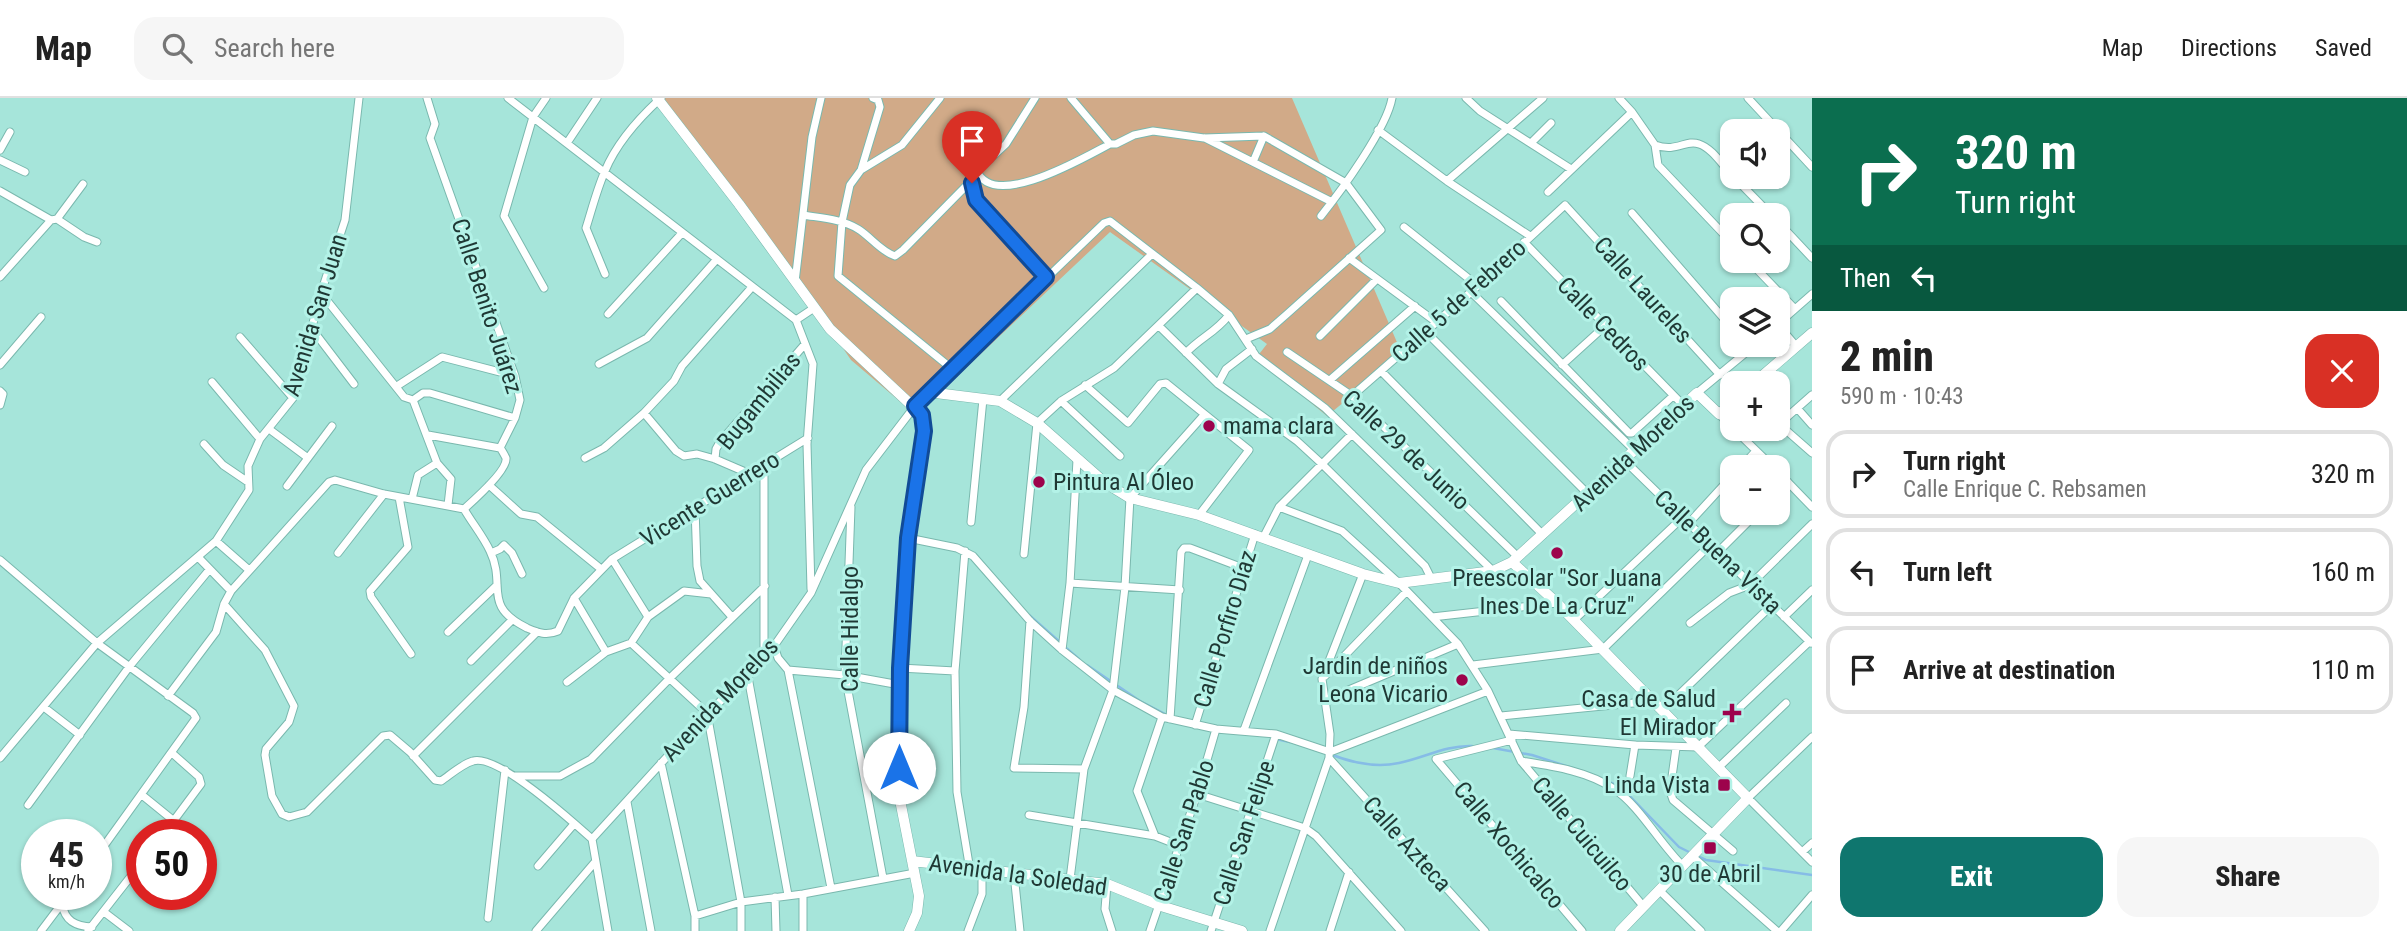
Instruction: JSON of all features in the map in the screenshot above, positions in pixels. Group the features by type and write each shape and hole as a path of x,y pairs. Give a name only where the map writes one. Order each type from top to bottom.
{"street":[{"name":"Avenida San Juan","path":"0,758 45,708 97,643 216,541 249,490 248,466 260,439 293,398 321,293 345,220 359,98"},
{"name":"Calle Benito Juárez","path":"427,98 435,124 430,138 514,376 520,400 516,418 500,448 506,457 505,464 489,485 464,509"},
{"path":"508,98 796,320 813,364 808,438 811,593"},
{"path":"544,288 504,216 533,117 546,98"},
{"path":"567,143 597,98"},
{"path":"795,283 812,137 821,98"},
{"path":"873,98 878,100 880,107 861,170 850,185 842,222 838,276 951,368"},
{"path":"861,170 902,145 940,98"},
{"path":"1035,98 1006,144 977,171 972,183 976,200 1046,277"},
{"path":"1070,98 1110,144"},
{"path":"1321,216 1346,183 1378,130 1392,98"},
{"path":"1466,98 1480,111 1571,169"},
{"path":"1447,181 1543,98"},
{"path":"1619,98 1655,145 1658,164 1720,230"},
{"path":"1748,98 1812,167"},
{"path":"605,274 586,228 605,171 625,136 659,99 830,329 922,415 924,431 908,538 900,668 899,795 919,896 917,913 908,931"},
{"path":"1548,192 1632,112"},
{"path":"1531,143 1551,123"},
{"name":"Calle Cedros","path":"1378,130 1527,239 1605,326 1683,405"},
{"path":"977,171 984,181 992,185 1046,177 1110,144 1153,131 1204,138 1264,136 1346,183 1381,230 1270,329 1246,339"},
{"path":"0,150 10,132"},
{"path":"1253,162 1264,136"},
{"path":"1204,138 1332,202"},
{"path":"1655,145 1675,149 1698,143 1720,163"},
{"path":"0,160 25,172"},
{"path":"803,215 842,222 858,229 886,253 895,256 972,183"},
{"path":"0,277 54,220 83,184"},
{"path":"1746,189 1759,203"},
{"path":"0,191 97,242"},
{"name":"Calle 5 de Febrero","path":"1352,396 1478,286 1565,205"},
{"name":"Calle Laureles","path":"1565,205 1720,375"},
{"path":"1632,213 1720,314"},
{"path":"915,406 1046,277 1104,223 1110,221 1230,315 1256,356 1325,408 1493,571"},
{"path":"1404,227 1478,286"},
{"path":"608,314 682,233"},
{"path":"1790,234 1812,257"},
{"path":"1000,401 1152,254"},
{"path":"1349,258 1436,322"},
{"path":"599,364 647,338 717,259"},
{"path":"1760,273 1795,309"},
{"path":"1320,335 1377,279"},
{"path":"585,458 604,449 644,413 752,287"},
{"path":"1024,554 1037,423 1061,401 1114,368 1160,327 1197,288"},
{"path":"1471,292 1634,450"},
{"path":"321,293 404,397 413,400 437,463 451,479 448,505"},
{"path":"1790,313 1812,294"},
{"path":"1501,301 1629,433 1673,396"},
{"path":"1330,380 1415,306"},
{"path":"796,320 814,308"},
{"path":"1186,353 1197,341 1213,333 1230,315"},
{"path":"0,365 41,317"},
{"path":"1562,365 1605,326"},
{"path":"1160,327 1218,384 1297,441 1322,464 1425,566 1431,578"},
{"path":"312,329 354,384"},
{"path":"1426,331 1588,494"},
{"path":"240,337 293,398"},
{"path":"1768,371 1796,346 1810,338"},
{"path":"1790,339 1796,346"},
{"name":"Bugambilias","path":"715,459 720,442 805,344"},
{"path":"1218,384 1226,369 1252,349"},
{"name":"Calle 29 de Junio","path":"1287,352 1352,396 1515,560"},
{"path":"397,386 442,357 514,376"},
{"name":"Avenida Morelos","path":"1724,371 1739,357"},
{"path":"1381,371 1543,535"},
{"name":"Avenida Morelos","path":"1403,587 1431,578 1493,571 1515,560 1683,405 1720,375"},
{"path":"212,382 260,439"},
{"path":"1085,386 1128,423 1163,382 1249,450 1199,516"},
{"path":"0,390 3,394 0,405"},
{"path":"928,392 1000,401 1037,423 1104,482 1130,498 1199,516 1403,587 1322,679"},
{"path":"413,400 422,393 430,393 516,418"},
{"path":"1697,393 1719,414"},
{"path":"1790,414 1812,395"},
{"path":"971,522 983,400"},
{"path":"1061,401 1120,456"},
{"name":"Avenida Morelos","path":"593,839 707,713 748,677 764,654 774,646 811,593 866,470 915,406"},
{"path":"1797,408 1812,425"},
{"path":"644,413 676,451 684,456 696,454 715,459 750,474"},
{"path":"1070,879 1084,769 1113,690 1125,587 1130,498 1204,415"},
{"path":"287,486 332,426"},
{"path":"269,429 308,457"},
{"name":"Calle Porfiro Díaz","path":"1195,724 1243,568 1259,536 1279,507 1352,434"},
{"path":"1790,434 1812,453"},
{"path":"428,435 500,448"},
{"name":"Vicente Guerrero","path":"537,632 548,635 558,631 574,598 612,559 808,438"},
{"path":"1746,441 1760,455"},
{"path":"204,444 223,465 248,482"},
{"path":"1752,455 1756,451"},
{"path":"1062,650 1070,583 1077,460"},
{"name":"Calle Buena Vista","path":"1624,460 1811,643"},
{"path":"412,499 418,475 437,463"},
{"path":"764,465 764,654"},
{"path":"168,696 216,632 223,604 231,591 328,482 335,480 384,494 448,505 464,509 491,553 501,609 512,620 537,632 413,756"},
{"path":"1790,484 1812,507"},
{"path":"489,485 522,514 537,517 601,569"},
{"path":"1574,620 1720,487"},
{"path":"338,553 384,494"},
{"path":"398,497 408,547 370,591 371,597 411,654"},
{"name":"Calle Hidalgo","path":"852,503 845,675 883,878"},
{"name":"Calle Cuicuilco","path":"1279,507 1342,531 1403,587 1458,644 1488,691 1521,761 1644,907"},
{"path":"695,508 700,580 732,617"},
{"path":"1690,623 1729,593 1750,585 1812,524"},
{"path":"1717,553 1745,525"},
{"path":"908,538 965,551 973,556 1030,621 1062,650 1113,690 1166,718 1216,729 1276,734 1330,755 1488,691"},
{"path":"216,541 249,570"},
{"path":"491,553 504,544 512,553 522,574"},
{"path":"1474,666 1603,649 1710,545"},
{"path":"1155,836 1137,791 1166,718 1180,590 1180,557 1184,548 1190,548 1243,568"},
{"path":"965,551 955,671 957,792 970,870"},
{"path":"1244,730 1308,555"},
{"path":"198,557 231,591"},
{"path":"612,559 648,617"},
{"path":"0,560 97,643 193,713 196,719 112,835"},
{"path":"1515,560 1812,862"},
{"path":"28,805 130,667 209,570"},
{"path":"1270,931 1330,755 1322,679 1363,574"},
{"path":"1070,583 1180,590"},
{"path":"448,632 497,585"},
{"path":"515,776 560,776 592,759 670,678 765,586"},
{"path":"1784,617 1812,590"},
{"path":"567,682 606,652 631,643 648,617 684,591 711,594"},
{"path":"574,598 606,652"},
{"path":"1432,617 1558,603"},
{"path":"223,604 265,650 294,706 289,722 266,749 265,755 272,796 282,814 289,817 307,812 383,736 390,735 435,780 441,781 473,761 485,761 515,776 593,839 608,931"},
{"path":"1663,710 1772,605"},
{"path":"471,661 512,620"},
{"path":"1030,621 1024,707 1014,768 1084,769"},
{"path":"631,643 707,713 741,902 741,931"},
{"path":"1510,737 1676,748 1698,747 1811,643"},
{"path":"1325,700 1458,644"},
{"path":"774,646 778,658 788,670 831,888"},
{"path":"900,668 955,671"},
{"path":"788,670 845,675 900,685"},
{"path":"748,677 788,895"},
{"path":"1501,716 1654,701"},
{"path":"1719,767 1786,703"},
{"path":"45,708 80,735"},
{"name":"Calle San Pablo","path":"1150,931 1161,906 1216,729"},
{"name":"Calle San Felipe","path":"1213,927 1276,734"},
{"name":"Calle Xochicalco","path":"1510,737 1436,759 1582,931"},
{"path":"1620,931 1712,833 1812,737"},
{"path":"1630,776 1635,745"},
{"path":"1676,748 1670,791 1673,800 1733,851"},
{"path":"172,753 199,777 201,784 175,819"},
{"name":"Calle Azteca","path":"1330,755 1485,931"},
{"path":"1521,761 1596,779 1616,790 1683,866"},
{"path":"661,763 695,916 695,931"},
{"path":"488,918 505,770"},
{"path":"1197,794 1305,828 1316,836 1401,931"},
{"path":"142,795 172,819"},
{"path":"627,802 651,931"},
{"path":"1030,815 1155,836 1178,845"},
{"path":"538,866 574,824"},
{"path":"1802,852 1812,843"},
{"path":"1692,856 1779,931 1812,895"},
{"name":"Avenida la Soledad","path":"912,861 970,870 1107,884 1213,927 1242,931"},
{"path":"536,931 595,862"},
{"path":"968,931 982,894 982,871"},
{"path":"695,916 741,902 803,894 915,873"},
{"path":"1330,931 1349,873"},
{"path":"1014,874 1020,931"},
{"path":"63,910 70,921 90,929 126,883"},
{"path":"1107,884 1105,909 1112,931"},
{"path":"1660,891 1701,931"},
{"path":"803,894 803,931"},
{"path":"775,897 776,931"},
{"path":"41,931 57,910"},
{"path":"103,912 129,931"}],"shaded area":[{"path":"655,98 1292,98 1402,354 1327,416 1256,358 1267,344 1110,232 916,415 851,360"}],"waterway":[{"path":"1029,615 1061,643"},
{"path":"1065,647 1079,659"},
{"path":"1087,665 1140,701 1167,715"},
{"path":"1276,739 1290,742"},
{"path":"1330,754 1355,762 1381,765 1472,746"},
{"path":"1493,748 1532,755 1591,774"},
{"path":"1607,781 1622,788 1679,847 1691,853"},
{"path":"1697,856 1706,860 1812,875"}],"place":[{"name":"mama clara","path":"1209,426"},
{"name":"Pintura Al Óleo","path":"1039,482"},
{"name":"Preescolar \"Sor Juana Ines De La Cruz\"","path":"1557,553"},
{"name":"Jardin de niños Leona Vicario","path":"1462,680"},
{"name":"Casa de Salud El Mirador","path":"1732,713"},
{"name":"Linda Vista","path":"1724,785"},
{"name":"30 de Abril","path":"1710,848"}],"route":[{"path":"899,768 900,668 908,538 924,431 922,415 915,406 1046,277 976,200 972,183"}]}
